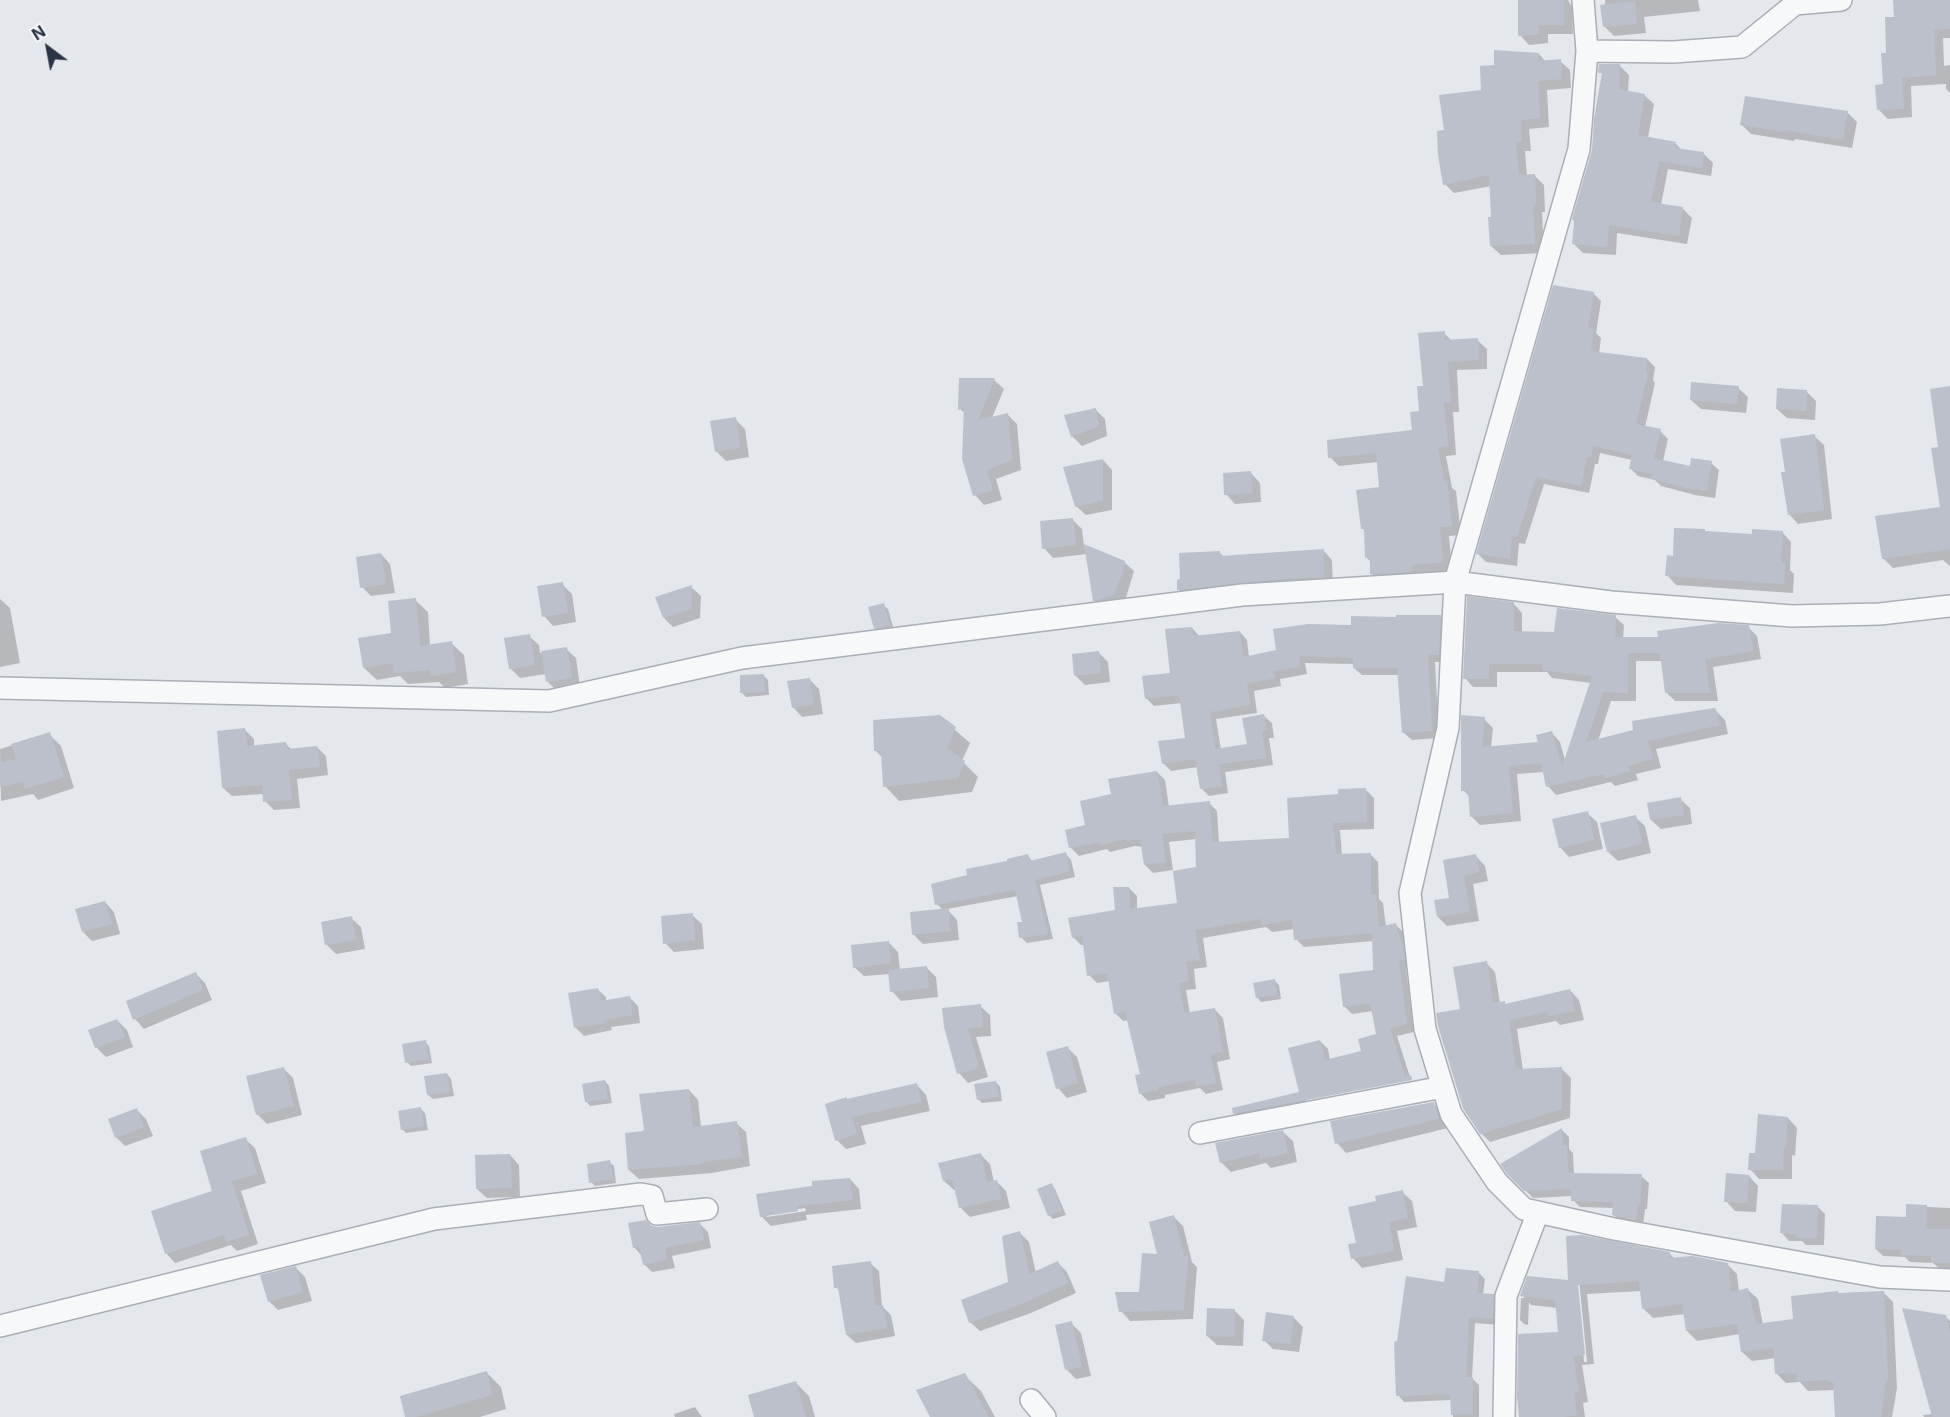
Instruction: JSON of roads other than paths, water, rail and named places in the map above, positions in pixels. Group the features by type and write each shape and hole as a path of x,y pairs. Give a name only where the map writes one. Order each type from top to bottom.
{"street":[{"path":"1583,0 1587,51 1579,149 1455,582 1448,728 1410,893 1425,1029 1451,1113 1497,1182 1524,1209 1614,1229 1880,1277 1950,1280"},
{"path":"1587,51 1672,52 1742,47 1795,4 1841,0"},
{"path":"0,688 549,701 742,658 1242,595 1455,582 1611,602 1792,616 1880,614 1950,606"},
{"path":"1200,1133 1443,1087"},
{"path":"0,1326 434,1219 641,1194 652,1196 657,1214 707,1209"},
{"path":"1504,1417 1506,1296 1538,1212"},
{"path":"1031,1400 1045,1417"}]}
